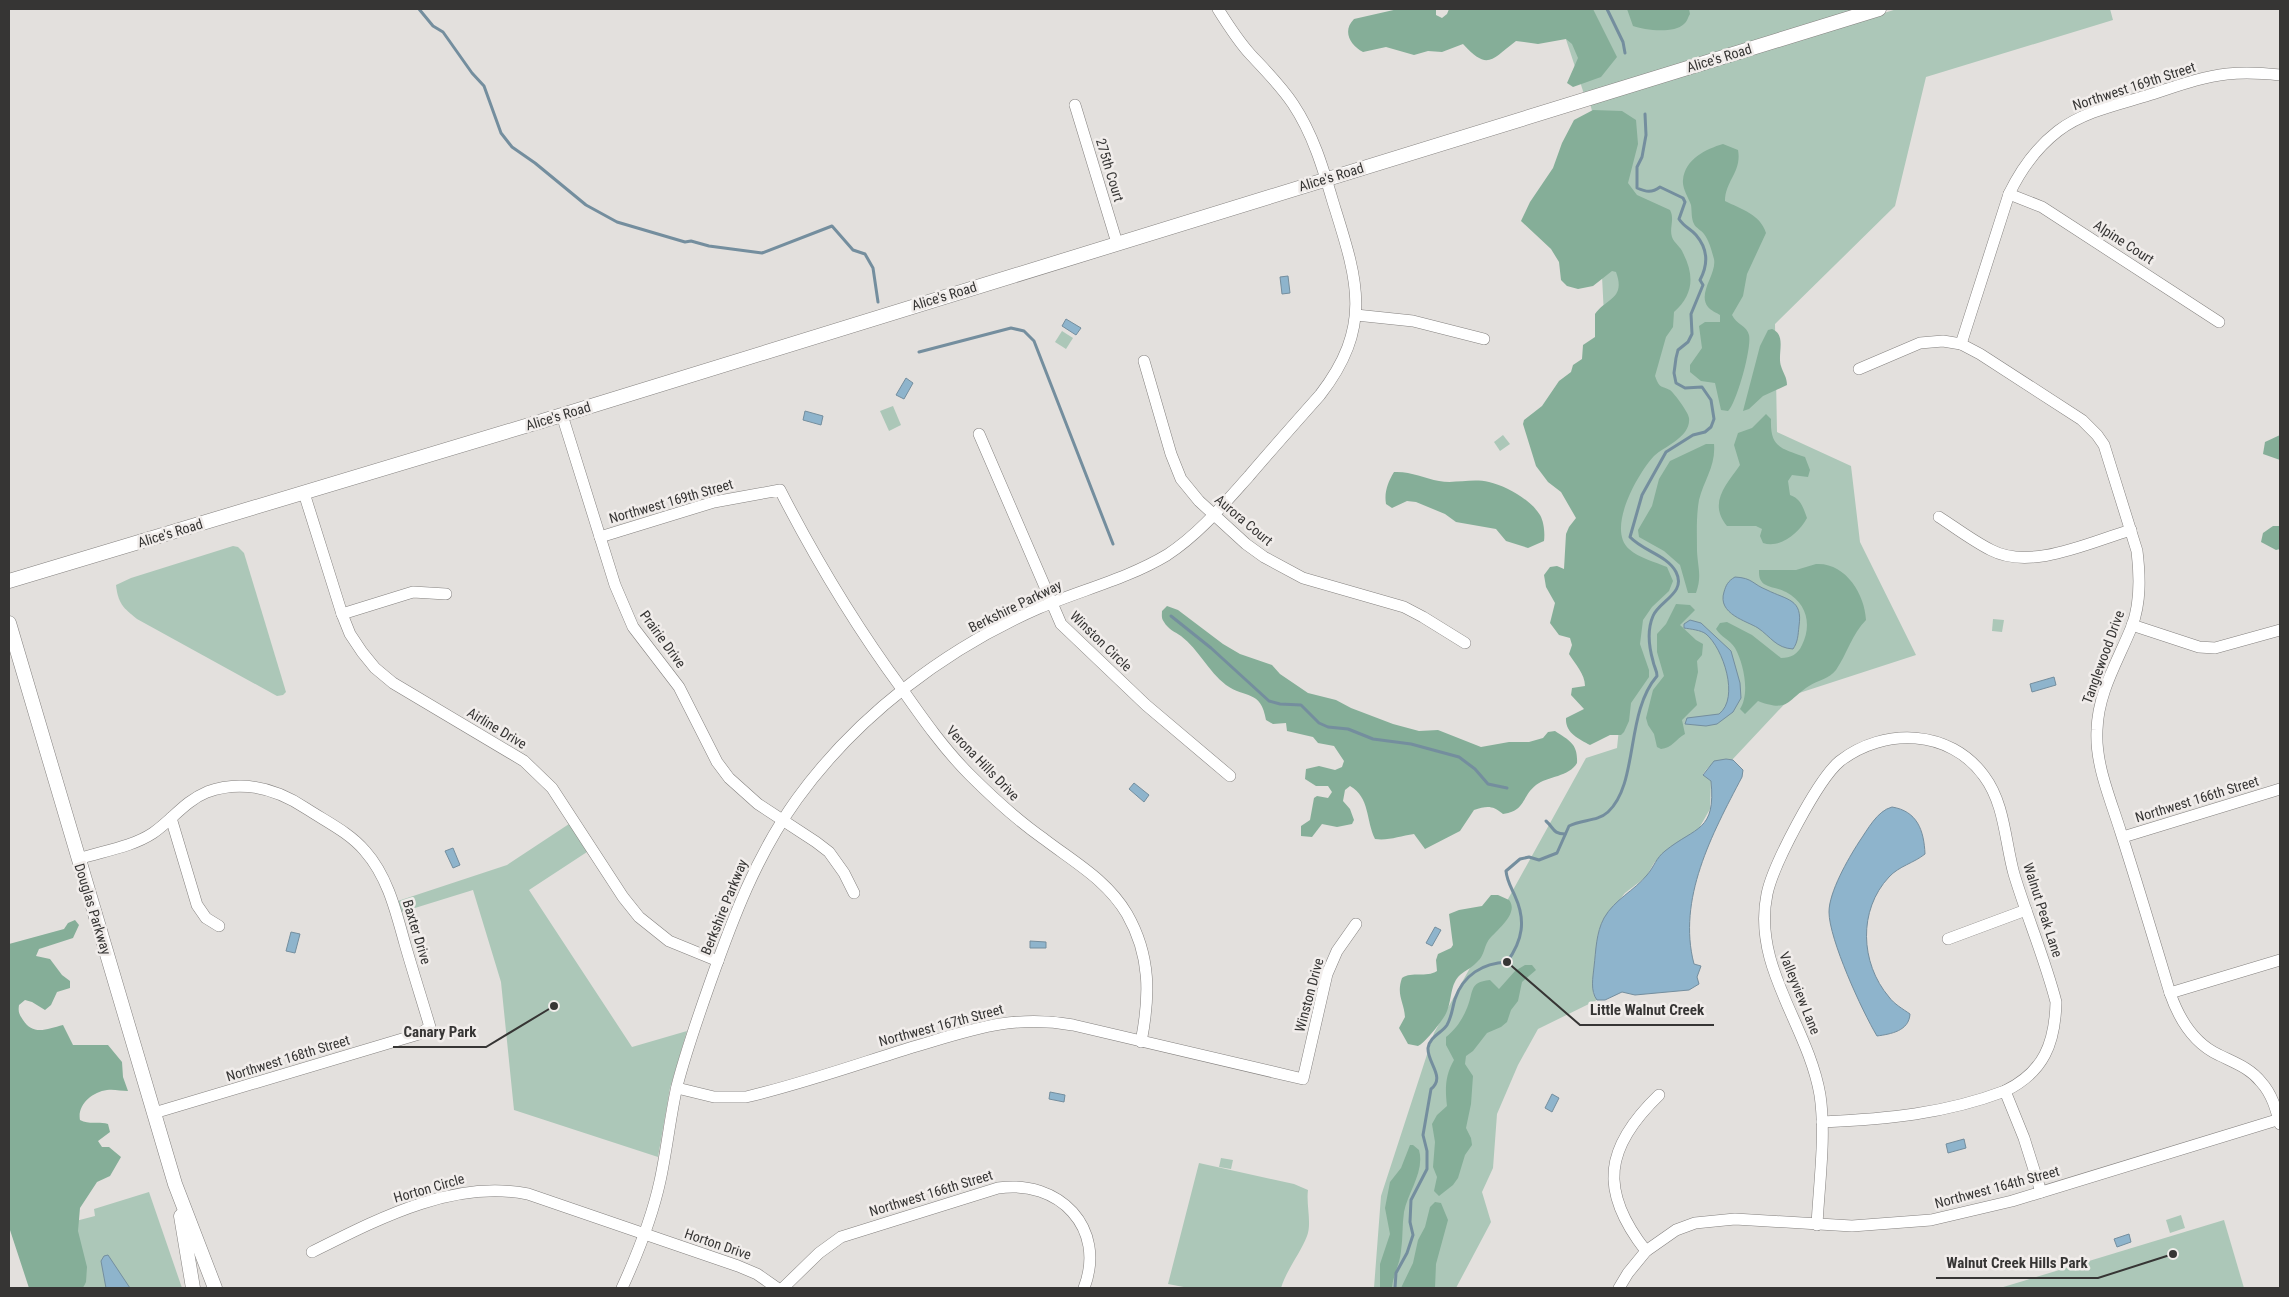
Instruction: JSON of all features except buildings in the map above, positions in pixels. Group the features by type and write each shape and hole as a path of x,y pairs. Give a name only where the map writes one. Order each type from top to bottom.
{"main road":[{"name":"Alice's Road","path":"9,580 562,415 1879,9"},
{"name":"Douglas Parkway","path":"9,623 179,1196 215,1288"},
{"name":"Douglas Parkway","path":"179,1196 186,1258 193,1288"}],"street":[{"name":"Berkshire Parkway","path":"622,1288 645,1234 660,1181 677,1088 688,1047 744,891 783,820 812,780 845,742 902,690 946,660 993,632 1050,603 1149,565 1186,541 1214,515 1333,377 1349,345 1356,315 1356,282 1352,263 1316,148 1301,116 1282,88 1235,35 1218,9"},
{"name":"Northwest 169th Street","path":"1961,344 2009,194 2029,158 2059,130 2076,120 2103,110 2213,76 2246,72 2280,76"},
{"name":"275th Court","path":"1075,105 1117,243"},
{"name":"Alpine Court","path":"2009,194 2042,207 2219,322"},
{"path":"1356,315 1413,321 1484,339"},
{"path":"1859,369 1920,343 1943,341 1961,344"},
{"name":"Tanglewood Drive","path":"1961,344 1980,354 2090,427 2104,445 2109,457 2131,530 2140,569 2139,590 2132,625 2102,694 2096,732 2102,772 2170,993 2180,1018 2196,1039 2216,1054 2242,1065 2262,1082 2274,1102 2280,1121"},
{"name":"Aurora Court","path":"1144,361 1175,466 1189,491 1246,544 1283,568 1324,585 1372,596 1404,607 1423,616 1466,643"},
{"name":"Prairie Drive","path":"562,415 620,601 633,627 679,687 717,762 743,792 829,852 844,873 854,892"},
{"name":"Winston Circle","path":"979,434 1012,508 1050,603 1061,624 1146,705 1230,776"},
{"name":"Northwest 169th Street","path":"600,537 714,502 780,490"},
{"name":"Verona Hills Drive","path":"780,490 841,602 940,742 983,789 1028,828 1097,877 1127,914 1140,942 1146,969 1148,1010 1141,1042"},
{"name":"Airline Drive","path":"304,493 342,614 362,652 375,668 393,683 516,757 539,774 552,788 623,897 639,916 669,941 718,961"},
{"path":"1939,517 1992,551 2010,558 2029,559 2131,530"},
{"path":"342,614 413,592 446,594"},
{"path":"2132,625 2199,647 2215,648 2280,630"},
{"name":"Walnut Peak Lane","path":"1822,1122 1908,1117 1951,1108 2005,1091 2026,1079 2041,1063 2050,1045 2056,1023 2056,1002 2051,982 2009,855 1999,807 1993,789 1973,763 1947,745 1929,739 1910,737 1877,742 1840,761"},
{"name":"Valleyview Lane","path":"1817,1225 1822,1122 1820,1095 1810,1059 1767,952 1764,914 1769,887 1780,855 1821,785 1840,761"},
{"name":"Baxter Drive","path":"171,818 190,801 206,792 227,786 259,787 293,799 349,837 365,851 377,866 386,884 430,1027"},
{"name":"Northwest 166th Street","path":"2123,837 2280,789"},
{"path":"78,859 140,840 171,818 196,905 206,918 219,926"},
{"path":"1948,939 2026,910"},
{"name":"Winston Drive","path":"1303,1079 1327,974 1337,951 1356,924"},
{"path":"2170,993 2280,960"},
{"name":"Northwest 167th Street","path":"677,1088 714,1097 746,1098 978,1028 1012,1021 1059,1022 1303,1079"},
{"name":"Northwest 168th Street","path":"154,1113 418,1034 430,1027"},
{"path":"2005,1091 2024,1138 2041,1192"},
{"path":"1646,1251 1620,1210 1615,1185 1615,1172 1620,1146 1627,1131 1641,1112 1659,1095"},
{"name":"Northwest 164th Street","path":"1619,1288 1628,1273 1646,1251 1676,1230 1695,1223 1715,1220 1817,1225 1889,1224 1931,1220 2041,1192 2280,1121"},
{"name":"Northwest 166th Street","path":"783,1288 819,1253 841,1237 1005,1187 1034,1188 1057,1198 1074,1214 1086,1236 1090,1261 1084,1288"},
{"name":"Horton Circle","path":"312,1252 361,1228 407,1209 455,1194 495,1189 528,1194 645,1234"},
{"name":"Horton Drive","path":"645,1234 745,1268 777,1288"}],"green space":[{"path":"1398,9 1436,9 1436,15 1442,18 1449,9 1593,9 1617,57 1601,77 1573,87 1567,83 1578,58 1572,44 1566,39 1538,44 1516,41 1490,60 1478,58 1463,44 1442,52 1428,51 1414,55 1386,47 1363,52 1354,46 1348,33 1350,24 1354,19"},
{"path":"1556,9 1861,9 1584,94"},
{"path":"1627,9 1689,9 1690,14 1685,23 1679,27 1666,30 1651,30 1633,26"},
{"path":"1897,9 2110,9 2113,20 1926,77 1895,206 1775,324 1777,432 1851,466 1860,542 1916,655 1793,695 1732,760 1719,761 1712,764 1706,770 1703,774 1711,781 1710,809 1698,830 1672,846 1654,863 1646,877 1625,893 1603,920 1598,934 1593,982 1593,993 1597,1000 1538,1029 1518,1065 1497,1114 1493,1168 1482,1192 1491,1222 1456,1288 1374,1288 1381,1196 1434,1033 1586,758 1617,748 1623,689 1594,119 1590,103"},
{"path":"1593,110 1622,111 1636,120 1638,144 1628,183 1637,195 1670,210 1672,237 1687,261 1690,285 1685,299 1674,312 1673,327 1666,337 1655,376 1659,385 1670,390 1681,403 1688,415 1689,425 1682,436 1654,456 1647,464 1627,501 1621,528 1623,540 1629,549 1642,557 1667,567 1673,581 1669,591 1652,607 1643,620 1640,644 1649,670 1649,677 1631,703 1629,721 1624,732 1621,735 1610,735 1590,745 1570,732 1566,723 1566,718 1584,709 1571,695 1572,688 1585,686 1585,682 1582,673 1569,654 1572,645 1570,638 1559,635 1550,623 1555,603 1546,587 1544,575 1550,567 1557,566 1564,569 1566,534 1576,518 1561,492 1548,482 1536,466 1523,424 1524,420 1542,406 1559,381 1571,372 1573,365 1582,359 1583,345 1595,337 1595,314 1617,293 1618,281 1616,272 1612,271 1593,286 1578,289 1567,286 1561,280 1559,262 1551,249 1521,221 1530,202 1553,168 1562,143 1574,120"},
{"path":"1723,144 1738,150 1739,158 1725,201 1755,217 1766,233 1747,274 1743,296 1732,315 1748,332 1749,341 1746,362 1736,397 1728,411 1721,410 1715,383 1701,381 1690,372 1690,365 1702,348 1699,326 1705,322 1720,322 1720,315 1709,308 1705,302 1714,259 1706,237 1693,222 1691,205 1683,183 1688,166 1697,156"},
{"path":"1772,329 1779,336 1781,345 1780,361 1787,385 1763,396 1749,409 1743,411 1760,346 1768,330"},
{"path":"1062,331 1073,338 1066,349 1055,342"},
{"path":"893,406 901,425 889,431 880,411"},
{"path":"1766,414 1771,419 1771,429 1775,441 1783,449 1805,457 1810,470 1808,477 1792,475 1788,481 1790,495 1799,501 1807,518 1794,534 1776,544 1763,543 1760,536 1762,529 1756,526 1727,526 1719,510 1721,494 1740,465 1734,445 1738,433 1752,428"},
{"path":"1503,435 1510,444 1500,451 1494,442"},
{"path":"2280,435 2280,460 2263,454 2265,442"},
{"path":"1706,444 1714,444 1714,452 1698,506 1697,551 1699,582 1696,593 1688,593 1680,565 1664,551 1639,537 1638,530 1652,506 1659,479 1670,461"},
{"path":"1394,472 1445,482 1483,481 1503,487 1517,494 1536,509 1542,521 1544,541 1528,548 1506,541 1496,529 1456,522 1445,514 1416,502 1407,501 1392,508 1386,504 1386,491"},
{"path":"2273,526 2280,526 2280,549 2276,550 2261,542 2263,533"},
{"path":"233,546 238,547 244,553 286,692 283,695 277,696 137,619 125,608 118,596 116,585 131,578"},
{"path":"1816,564 1836,568 1844,574 1857,590 1862,600 1866,620 1857,631 1840,664 1830,675 1809,686 1787,703 1776,706 1758,701 1745,714 1740,709 1745,695 1745,679 1741,662 1733,645 1716,629 1720,623 1727,622 1752,635 1781,658 1794,655 1802,645 1805,637 1807,630 1806,615 1799,602 1793,597 1786,592 1764,584 1760,579 1759,570 1796,570"},
{"path":"1676,604 1690,605 1695,610 1680,625 1703,644 1702,655 1697,661 1698,672 1694,690 1697,705 1682,720 1685,734 1671,745 1661,749 1657,747 1654,734 1646,718 1653,690 1664,676 1657,652 1657,634 1666,624"},
{"path":"1167,606 1178,610 1223,644 1240,654 1272,665 1280,674 1308,693 1336,700 1351,708 1393,724 1419,731 1438,730 1481,747 1509,742 1529,742 1543,738 1548,732 1555,731 1572,744 1576,751 1577,763 1564,774 1536,785 1516,810 1503,814 1489,807 1474,810 1460,831 1425,849 1414,834 1389,839 1375,839 1361,796 1350,786 1345,790 1343,801 1350,809 1354,820 1352,824 1337,827 1322,824 1312,837 1301,836 1301,826 1310,820 1314,798 1317,796 1328,798 1332,792 1328,786 1316,786 1305,779 1306,769 1319,766 1335,770 1342,767 1344,761 1334,746 1318,743 1313,737 1287,731 1286,723 1273,724 1266,720 1264,710 1256,699 1226,685 1193,648 1163,621 1162,611"},
{"path":"1993,619 2004,620 2002,632 1992,631"},
{"path":"569,824 587,852 529,890 632,1047 687,1031 670,1088 658,1157 514,1110 501,982 473,890 402,912 398,901 507,865"},
{"path":"1491,895 1498,895 1509,900 1512,905 1509,916 1488,941 1480,959 1460,975 1454,983 1449,1007 1443,1019 1418,1046 1408,1044 1399,1028 1405,1017 1400,994 1402,978 1437,971 1436,960 1438,954 1451,948 1453,945 1449,914 1459,910 1482,906"},
{"path":"75,920 79,925 73,938 39,949 36,956 50,959 62,975 70,981 70,988 57,992 51,1005 45,1010 25,1000 19,1005 19,1011 23,1020 31,1028 41,1030 63,1025 73,1045 108,1045 122,1062 123,1077 128,1091 110,1090 96,1093 83,1104 80,1114 80,1120 90,1123 108,1124 110,1132 98,1141 102,1147 109,1147 121,1157 110,1176 97,1182 80,1208 78,1231 87,1267 86,1282 83,1288 29,1288 9,1227 9,944 64,929 68,923"},
{"path":"1525,965 1532,965 1536,970 1522,982 1518,1001 1511,1010 1507,1022 1487,1033 1473,1051 1466,1056 1465,1064 1473,1076 1471,1104 1466,1128 1472,1145 1465,1155 1458,1178 1453,1185 1439,1196 1434,1191 1437,1177 1433,1167 1435,1142 1432,1124 1437,1115 1447,1106 1446,1082 1454,1060 1446,1045 1446,1037 1463,1016 1473,989 1478,983 1490,980 1499,989 1515,971"},
{"path":"1410,1145 1419,1150 1420,1166 1404,1212 1400,1256 1392,1288 1380,1288 1380,1264 1390,1234 1385,1208 1390,1182 1401,1168"},
{"path":"1221,1158 1233,1160 1231,1169 1219,1167"},
{"path":"1199,1163 1294,1184 1308,1190 1309,1225 1307,1236 1281,1288 1189,1288 1168,1284"},
{"path":"149,1192 182,1288 84,1288 68,1223 95,1216 94,1209"},
{"path":"1435,1202 1441,1203 1448,1220 1436,1264 1435,1288 1401,1288 1413,1263 1418,1240 1425,1227 1430,1207"},
{"path":"2181,1215 2185,1228 2170,1233 2166,1220"},
{"path":"2224,1220 2244,1288 2000,1288"}],"water":[{"path":"1288,276 1290,293 1282,294 1280,277"},
{"path":"1066,319 1081,328 1076,335 1062,326"},
{"path":"906,378 913,383 904,399 896,395"},
{"path":"805,411 823,416 821,425 803,420"},
{"path":"1735,577 1749,580 1796,605 1800,617 1798,638 1793,649 1782,647 1758,628 1734,616 1729,611 1723,600 1724,592 1728,583"},
{"path":"1690,620 1701,623 1731,651 1740,683 1741,698 1733,712 1717,724 1706,726 1685,724 1687,718 1719,714 1725,707 1729,685 1723,661 1712,641 1706,634 1684,628 1684,624"},
{"path":"2054,677 2056,685 2032,692 2030,684"},
{"path":"1733,760 1743,770 1742,777 1709,844 1694,891 1690,915 1690,940 1694,964 1701,966 1697,977 1699,984 1689,990 1635,995 1622,992 1605,1000 1597,1000 1593,992 1593,979 1598,936 1604,918 1619,900 1647,875 1662,854 1701,826 1707,819 1712,798 1711,781 1703,775 1714,761"},
{"path":"1134,783 1149,795 1144,802 1129,789"},
{"path":"1892,807 1908,813 1918,823 1923,837 1925,854 1897,870 1889,877 1879,890 1872,905 1867,937 1872,969 1891,1000 1910,1014 1909,1020 1903,1028 1893,1033 1877,1036 1855,993 1840,957 1830,924 1829,912 1832,895 1855,849 1877,816"},
{"path":"453,848 460,865 453,868 445,851"},
{"path":"1435,927 1441,930 1432,946 1426,943"},
{"path":"291,932 300,934 295,953 286,951"},
{"path":"1030,941 1046,942 1046,948 1030,948"},
{"path":"1050,1092 1065,1095 1064,1102 1049,1099"},
{"path":"1552,1094 1559,1098 1552,1112 1545,1108"},
{"path":"1964,1139 1966,1148 1948,1153 1946,1144"},
{"path":"2129,1234 2131,1242 2117,1247 2114,1239"},
{"path":"108,1255 130,1288 106,1288 101,1261 104,1256"}],"waterway":[{"path":"419,9 433,26 443,32 472,73 484,86 501,133 512,147 535,163 586,205 617,222 685,242 691,241 709,246 762,253 832,226 853,250 865,254 873,268 878,302"},
{"path":"1607,9 1623,42 1625,53"},
{"path":"1395,1288 1396,1273 1407,1253 1413,1235 1410,1222 1411,1200 1427,1169 1427,1151 1423,1135 1431,1089 1437,1080 1428,1054 1429,1044 1447,1025 1455,999 1463,983 1482,968 1507,962 1517,946 1522,922 1521,913 1506,871 1520,859 1529,857 1539,860 1557,853 1569,826 1604,815 1618,799 1629,766 1640,709 1647,691 1657,676 1650,644 1651,621 1656,611 1678,586 1676,572 1672,566 1630,537 1642,495 1666,452 1693,435 1705,432 1711,427 1714,419 1711,400 1702,387 1685,388 1676,383 1674,373 1676,358 1678,350 1688,342 1692,334 1691,314 1703,285 1700,280 1706,257 1700,240 1679,219 1685,202 1683,198 1660,187 1649,191 1637,188 1637,167 1642,157 1646,135 1645,114"},
{"path":"919,352 1011,328 1024,331 1034,341 1113,544"},
{"path":"1171,616 1211,648 1269,701 1280,704 1301,705 1319,723 1328,727 1348,729 1373,739 1411,744 1459,757 1475,769 1488,784 1507,788"},
{"path":"1546,821 1556,832 1565,834"}],"place":[{"name":"Little Walnut Creek","path":"1507,962"},
{"name":"Canary Park","path":"554,1006"},
{"name":"Walnut Creek Hills Park","path":"2173,1254"}]}
